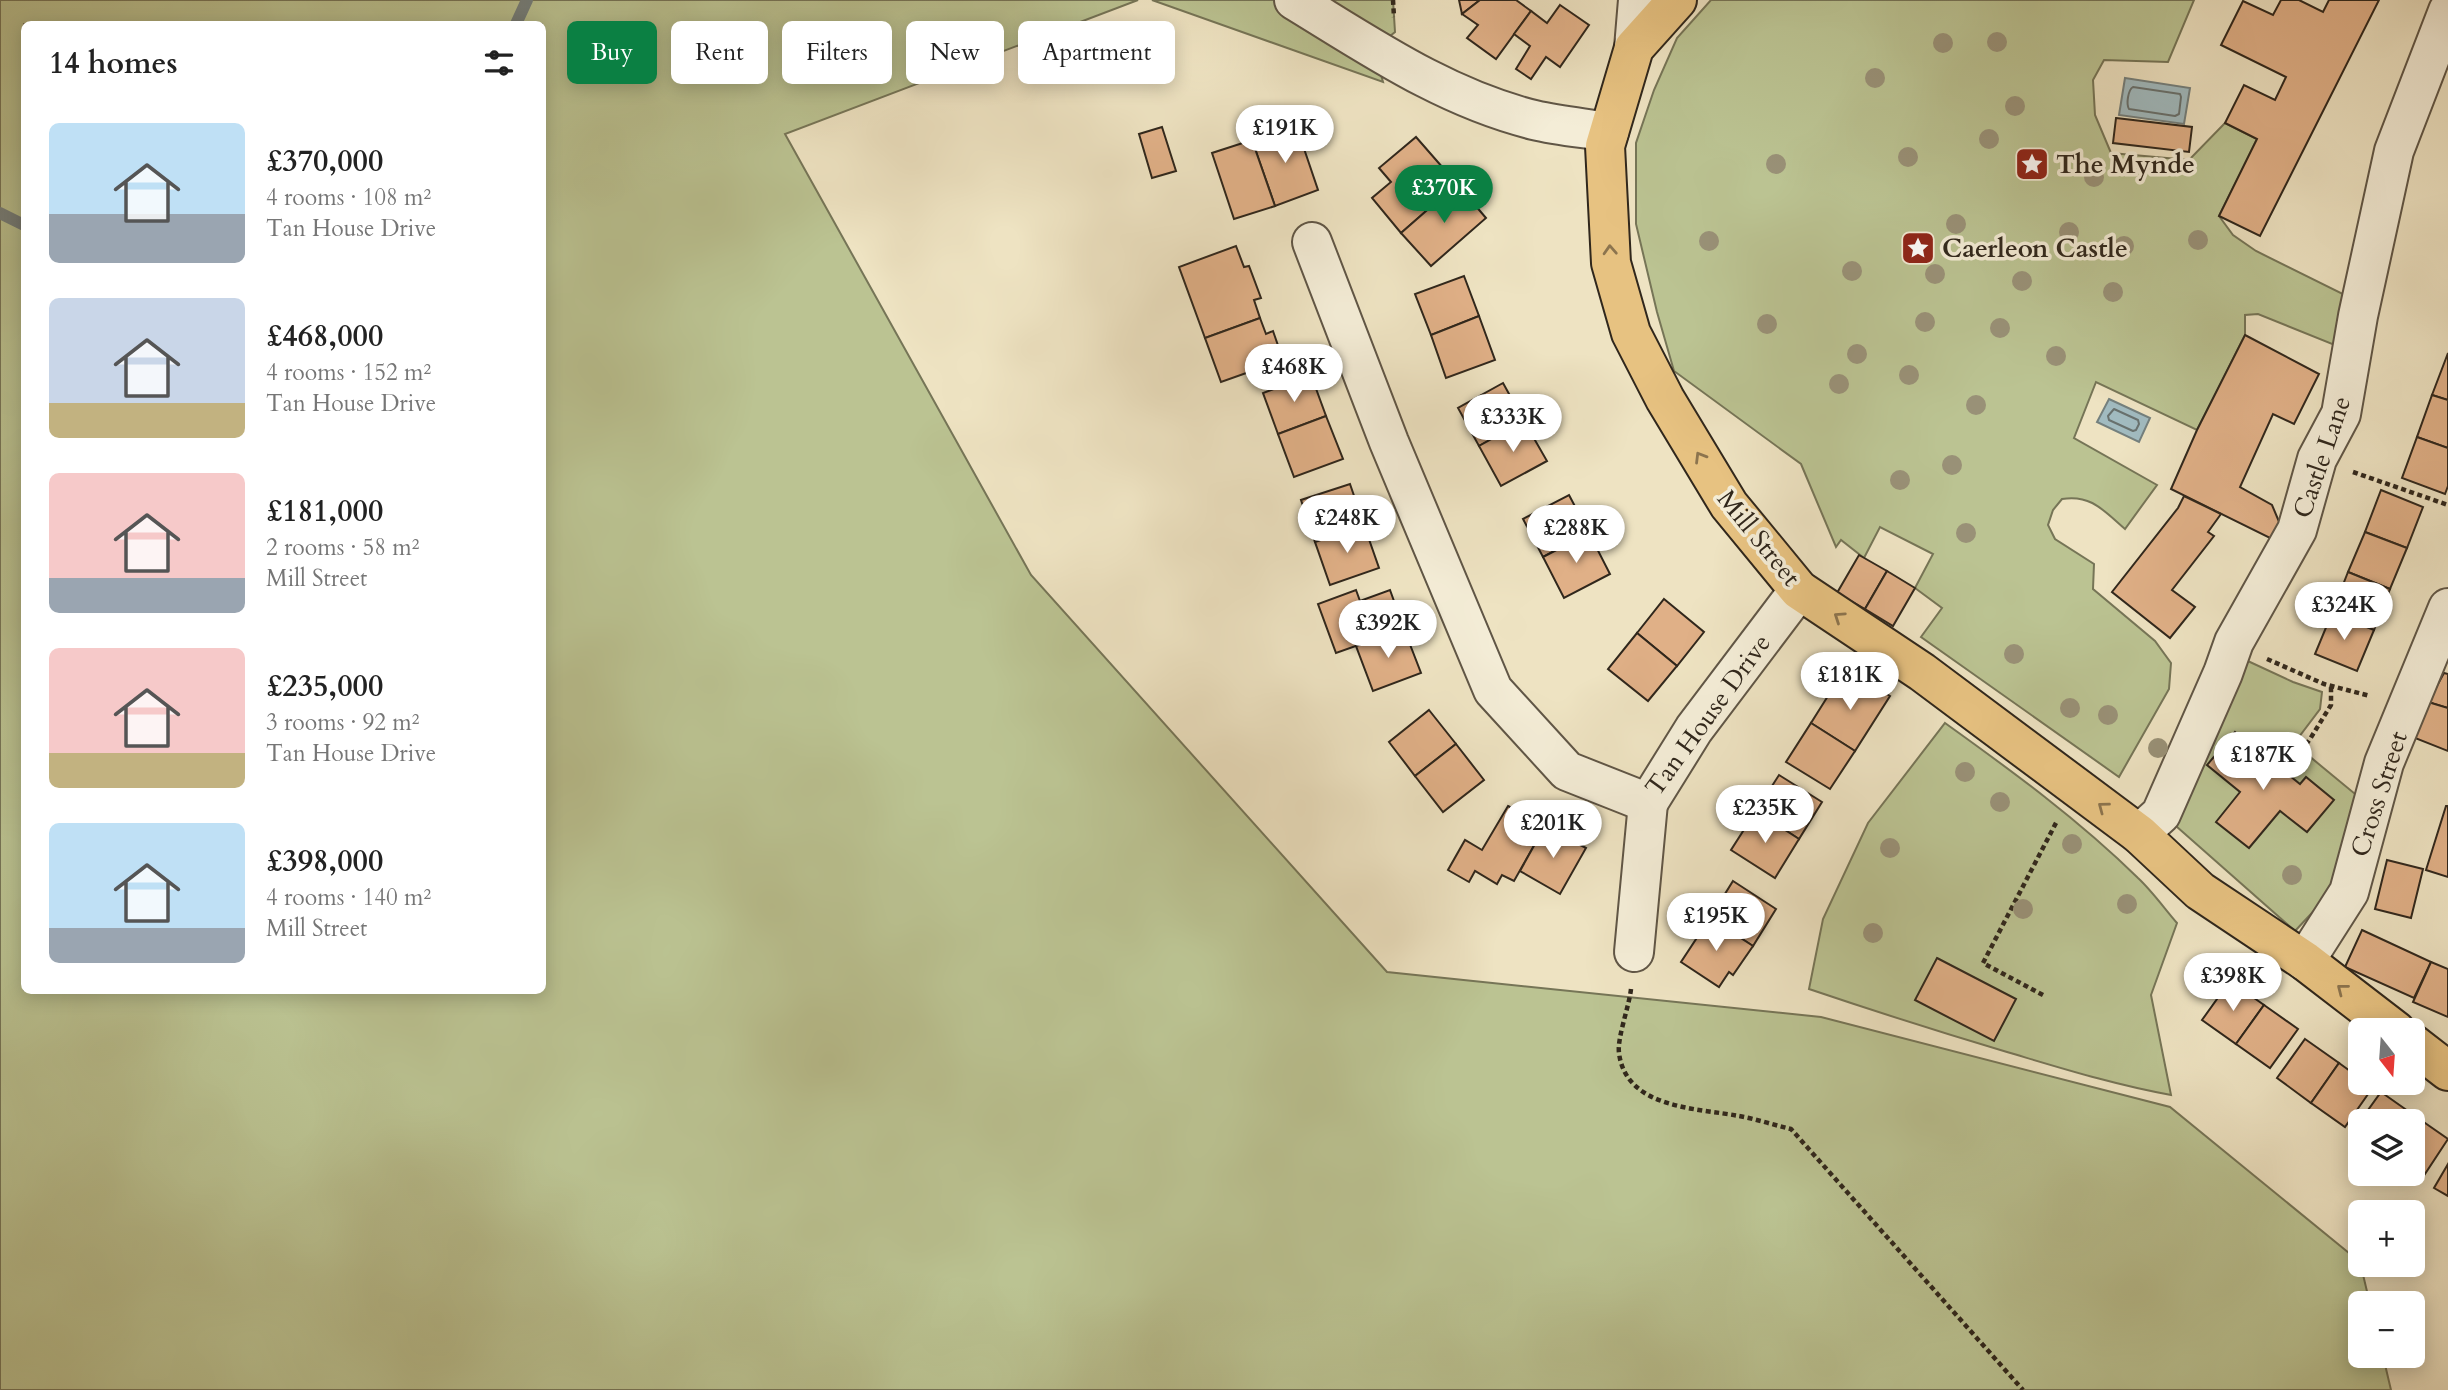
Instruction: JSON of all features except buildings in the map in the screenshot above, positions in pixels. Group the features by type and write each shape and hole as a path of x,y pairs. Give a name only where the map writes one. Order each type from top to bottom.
{"main road":[{"name":"Mill Street","path":"1676,0 1634,48 1605,146 1611,263 1631,333 1665,399 1728,505 1799,590 1922,672 2139,834 2200,891 2305,961 2379,1018"},
{"path":"2426,1054 2448,1071"}],"street":[{"path":"1294,0 1401,66 1458,94 1534,120 1609,132"},
{"path":"1634,48 1638,0"},
{"name":"Castle Lane","path":"2139,834 2161,814 2234,642 2297,530 2317,459 2341,414 2358,316 2394,151 2448,11"},
{"name":"Tan House Drive","path":"1311,242 1394,454 1493,690 1567,771 1648,803 1694,729 1799,590"},
{"name":"Cross Street","path":"2305,961 2349,892 2384,763 2446,622"},
{"path":"1634,951 1648,803"}],"path":[{"path":"2317,459 2448,505"},
{"path":"2234,642 2246,651 2332,685 2381,699 2413,696"},
{"path":"2286,772 2331,705 2332,685"},
{"path":"2043,995 1983,963 2077,787"},
{"path":"1634,951 1630,998 1619,1052 1628,1079 1654,1099 1685,1108 1742,1116 1791,1129 2023,1390"}],"green space":[{"path":"0,0 1138,0 1083,21 1018,21 1018,46 1004,51 1004,21 906,21 906,84 917,84 785,134 1031,575 1387,972 1821,1017 2170,1107 2348,1252 2348,1277 2364,1277 2367,1291 2348,1291 2348,1368 2386,1368 2391,1390 0,1390"},
{"path":"1152,0 1393,0 1395,32 1374,49 1383,82"},
{"path":"1711,0 2194,0 2168,62 2104,60 2093,80 2095,115 2111,153 2189,160 2225,123 2257,139 2219,216 2233,235 2256,251 2355,300 2342,348 2258,314 2245,315 2245,335 2197,430 2096,382 2074,438 2157,485 2125,529 2096,505 2072,498 2062,499 2053,510 2048,525 2055,539 2094,564 2093,589 2155,641 2171,663 2169,689 2119,777 1921,637 1942,608 1915,588 1933,554 1880,527 1864,558 1841,540 1836,547 1801,464 1674,371 1636,224 1636,143 1654,90 1677,38"},
{"path":"2237,656 2293,682 2322,692 2320,709 2277,766 2291,777 2309,756 2360,798 2339,884 2295,931 2168,819"},
{"path":"1945,723 2069,816 2143,883 2177,923 2151,995 2171,1095 2048,1064 1809,989 1823,919 1868,823"}],"water":[{"path":"2125,78 2190,88 2184,124 2119,115"},
{"path":"2109,399 2150,418 2139,442 2097,422"}],"waterway":[{"path":"517,21 527,0"},
{"path":"0,213 21,224"}],"place":[{"name":"The Mynde","path":"2032,164"},
{"name":"Caerleon Castle","path":"1918,248"}]}
